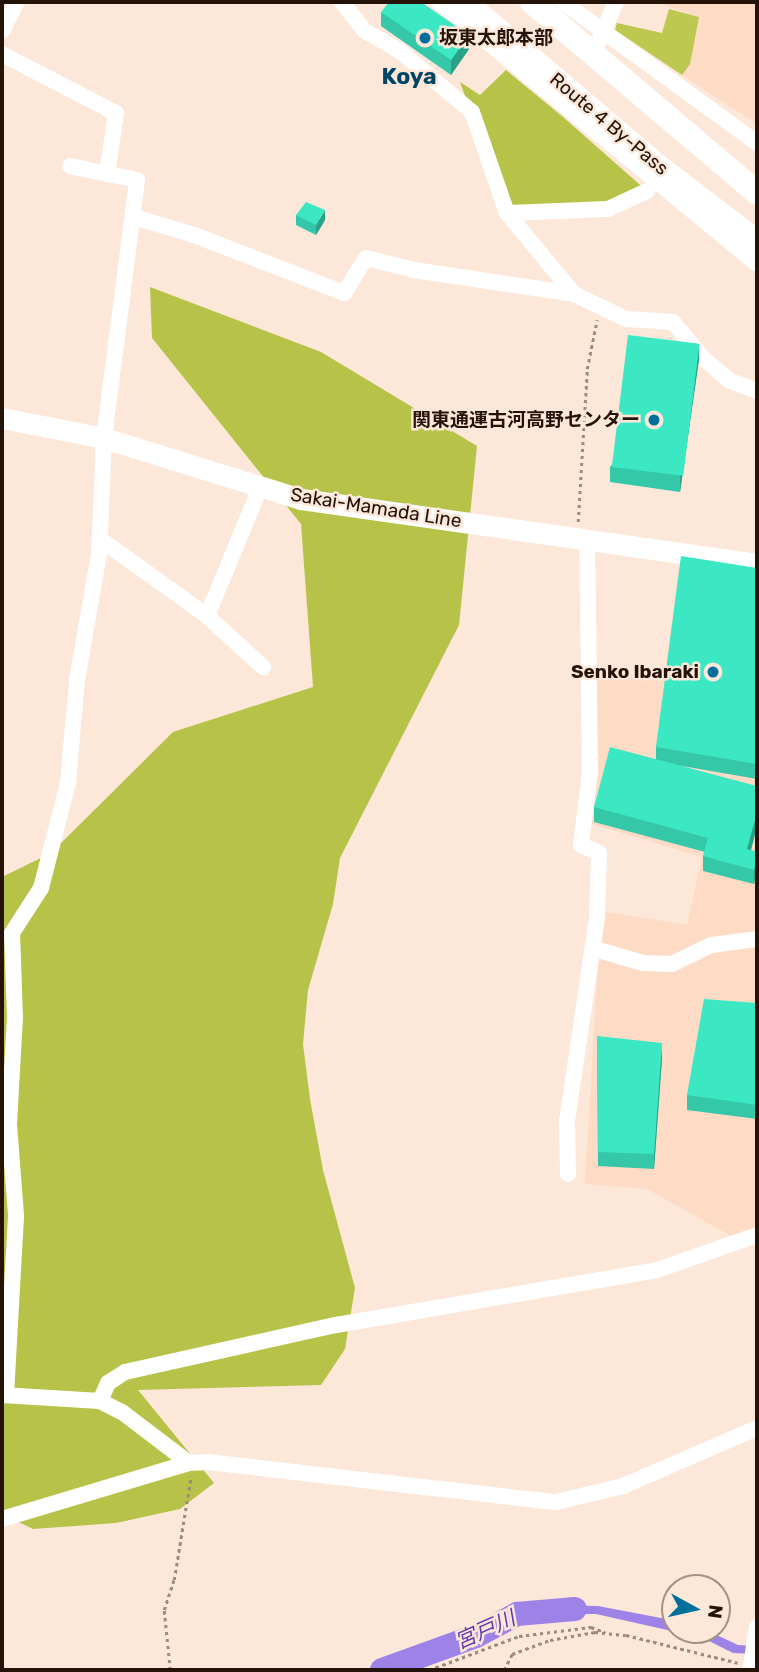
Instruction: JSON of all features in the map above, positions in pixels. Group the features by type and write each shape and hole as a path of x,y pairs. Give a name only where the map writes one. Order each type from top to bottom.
{"highway":[{"name":"Route 4 By-Pass","path":"466,2 659,167 757,242"},
{"path":"531,2 598,43 757,193"}],"main road":[{"name":"Sakai-Mamada Line","path":"2,418 104,438 301,499 757,564"}],"street":[{"path":"2,31 18,2"},
{"path":"342,2 365,31 400,51 472,112 507,213 573,294"},
{"path":"439,2 757,264"},
{"path":"564,2 598,43 757,143"},
{"path":"598,43 616,2"},
{"path":"2,54 116,113 107,174"},
{"path":"70,166 137,180 104,438 100,539 77,680 68,783 41,888 12,933 15,1018 9,1125 16,1215 4,1395 100,1401 122,1412 191,1463"},
{"path":"507,213 608,209 647,191"},
{"path":"134,217 194,235 344,293 366,258 414,270 573,294 626,319 673,322 701,356 730,381 757,391"},
{"path":"207,616 260,488"},
{"path":"100,539 207,616 263,667"},
{"path":"568,1174 567,1121 595,949 599,853 581,845 590,772 582,539"},
{"path":"595,949 643,963 672,964 711,945 757,939"},
{"path":"100,1401 108,1383 125,1372 336,1325 657,1270 757,1235"},
{"path":"2,1519 191,1463 241,1462 556,1502 623,1486 757,1428"},
{"path":"751,1667 757,1626"}],"path":[{"path":"582,539 587,369 600,307"},
{"path":"170,1670 164,1610 174,1580 191,1463"},
{"path":"429,1670 519,1636 592,1627 751,1667"},
{"path":"504,1670 512,1654 550,1640 608,1633"}],"shaded area":[{"path":"655,2 757,2 757,124 682,75 690,64 699,17"},
{"path":"679,568 757,579 757,1237 744,1243 647,1189 585,1184 601,911 687,925 702,857 592,824 595,667 664,680"},
{"path":"543,1605 598,1606 661,1618 661,1629 596,1614 544,1614"},
{"path":"731,1642 738,1645 757,1646 757,1654 733,1653 715,1644 731,1644"}],"green space":[{"path":"669,9 699,17 690,64 682,75 615,30 617,23 662,33"},
{"path":"506,70 647,191 608,209 507,213 460,82 480,95"},
{"path":"150,287 321,352 477,446 459,625 340,858 333,904 308,990 303,1044 310,1099 323,1170 355,1288 345,1349 321,1385 138,1390 214,1483 180,1509 116,1523 33,1529 2,1514 2,877 51,853 173,732 313,687 301,524 152,338"}],"building":[{"path":"389,2 421,2 469,35 451,60 381,12"},
{"path":"306,202 325,210 316,225 296,215"},
{"name":"関東通運古河高野センター","path":"628,335 699,344 683,476 612,467"},
{"name":"Senko Ibaraki","path":"681,556 757,568 757,764 656,747"},
{"path":"610,747 757,786 757,812 747,849 757,852 754,870 703,856 708,838 594,807"},
{"path":"704,999 757,1003 757,1105 687,1095"},
{"path":"597,1036 662,1043 654,1154 598,1152"}],"waterway":[{"name":"宮戸川","path":"382,1670 476,1636 517,1614 575,1609"}],"place":[{"name":"坂東太郎本部","path":"425,38"},
{"name":"関東通運古河高野センター","path":"654,420"},
{"name":"Senko Ibaraki","path":"713,672"}],"district":[{"name":"Koya","path":"409,76"}]}
